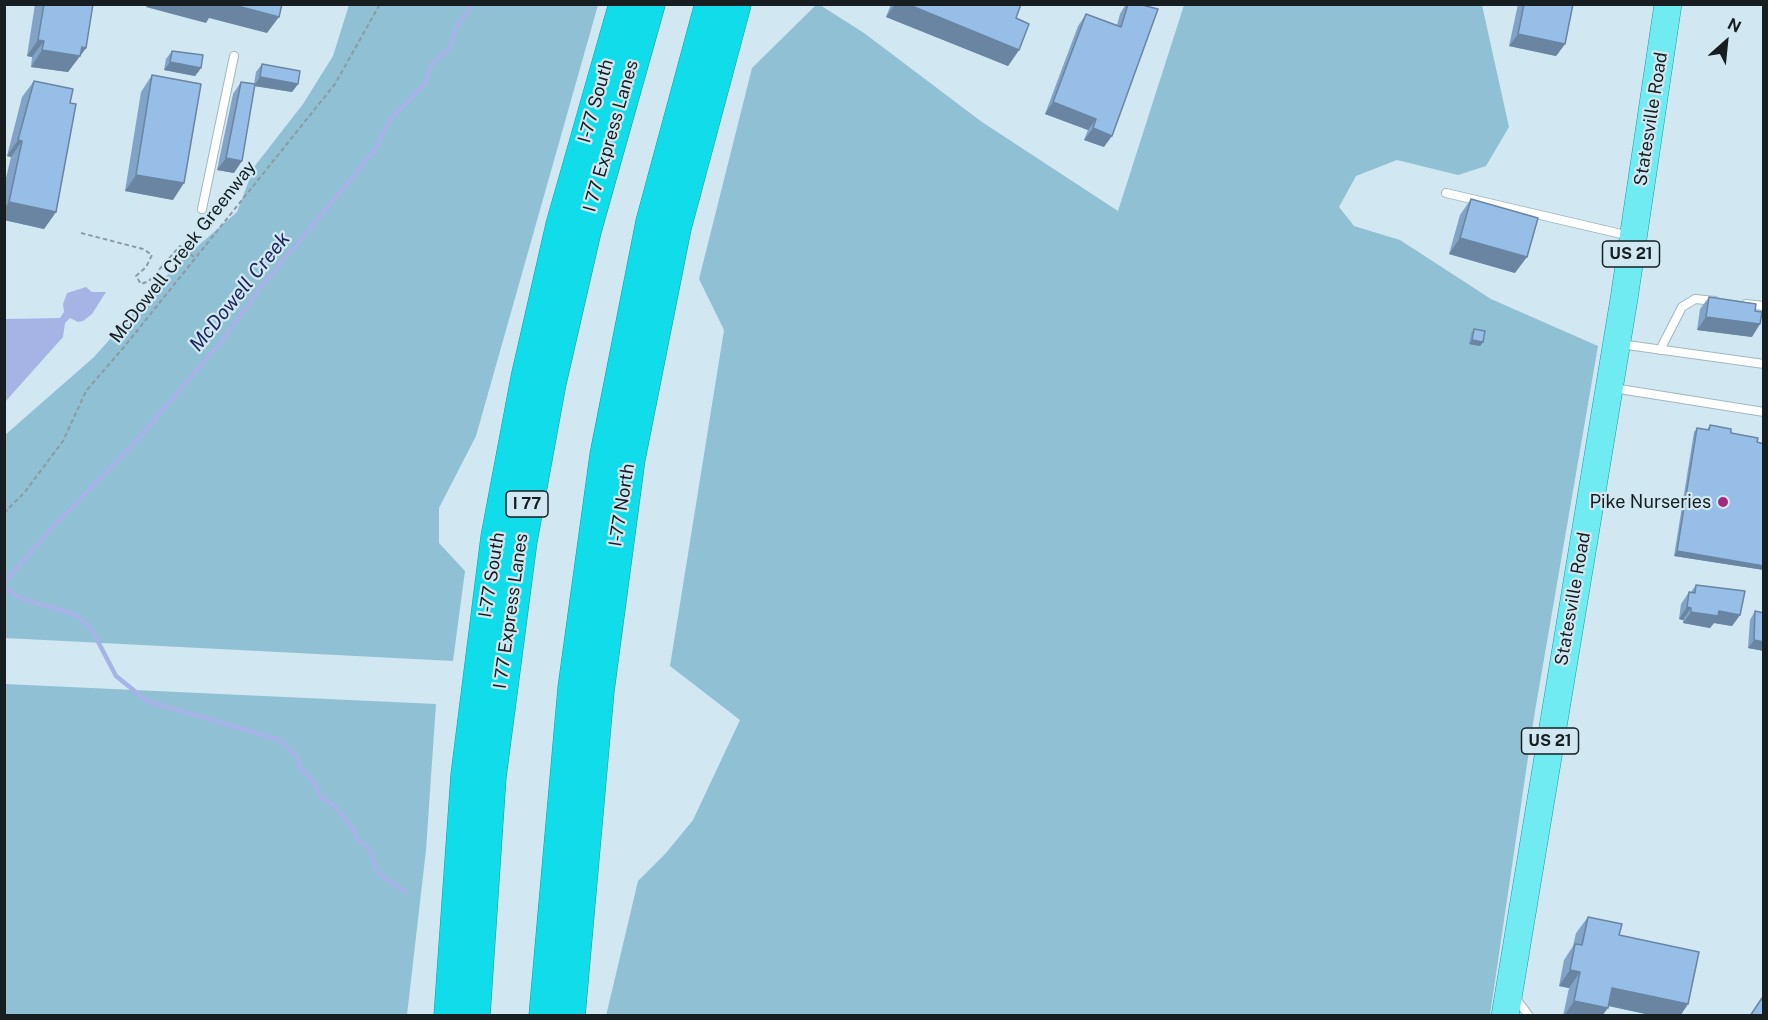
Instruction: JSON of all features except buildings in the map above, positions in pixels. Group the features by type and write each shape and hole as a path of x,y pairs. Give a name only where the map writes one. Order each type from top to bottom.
{"highway":[{"name":"I-77 South","path":"450,1016 467,775 497,537 527,378 562,225 625,4"},
{"name":"I 77 Express Lanes","path":"474,1016 490,777 521,541 550,383 585,231 649,4"},
{"path":"545,1016 577,666 606,455 652,222 711,4"},
{"name":"I-77 North","path":"569,1016 600,668 629,459 675,228 735,4"}],"main road":[{"name":"Statesville Road","path":"1505,1016 1610,388 1668,4"}],"lane":[{"path":"202,209 234,56"},
{"path":"1446,193 1634,237"},
{"path":"1660,350 1682,307 1695,299 1724,302"},
{"path":"1734,303 1764,306"},
{"path":"1617,343 1764,364"},
{"path":"1610,388 1764,412"},
{"path":"1510,986 1518,1005 1529,1016"}],"path":[{"name":"McDowell Creek Greenway","path":"4,513 24,493 63,441 86,392 335,84 380,4"},
{"path":"81,232 143,249 152,255 146,267 136,276 141,284 149,281 180,246 195,258"}],"shaded area":[{"path":"349,5 598,5 476,436 439,508 439,543 465,571 453,661 5,638 5,435 94,357 177,264 237,212 254,167 303,104 333,56"},
{"path":"816,5 820,5 864,33 982,122 1118,211 1184,5 1482,5 1509,127 1486,166 1458,175 1397,160 1356,176 1339,207 1354,226 1400,240 1491,299 1598,346 1534,717 1490,1015 606,1016 638,881 666,853 693,820 740,720 670,666 724,330 699,279 752,68"},
{"path":"86,287 92,292 106,292 92,314 83,321 78,322 70,318 65,323 63,337 5,402 5,319 60,318 64,312 63,304 67,293"},
{"path":"5,684 436,704 426,850 407,1015 5,1015"}],"waterway":[{"name":"McDowell Creek","path":"4,583 54,526 141,436 222,341 263,285 376,149 389,121 425,84 432,64 449,49 457,26 473,4"},
{"path":"4,587 20,598 77,615 92,630 116,676 147,701 281,740 298,757 299,765 317,787 320,796 335,806 355,831 357,840 369,848 379,874 406,892"}],"place":[{"name":"Pike Nurseries","path":"1723,502"}]}
